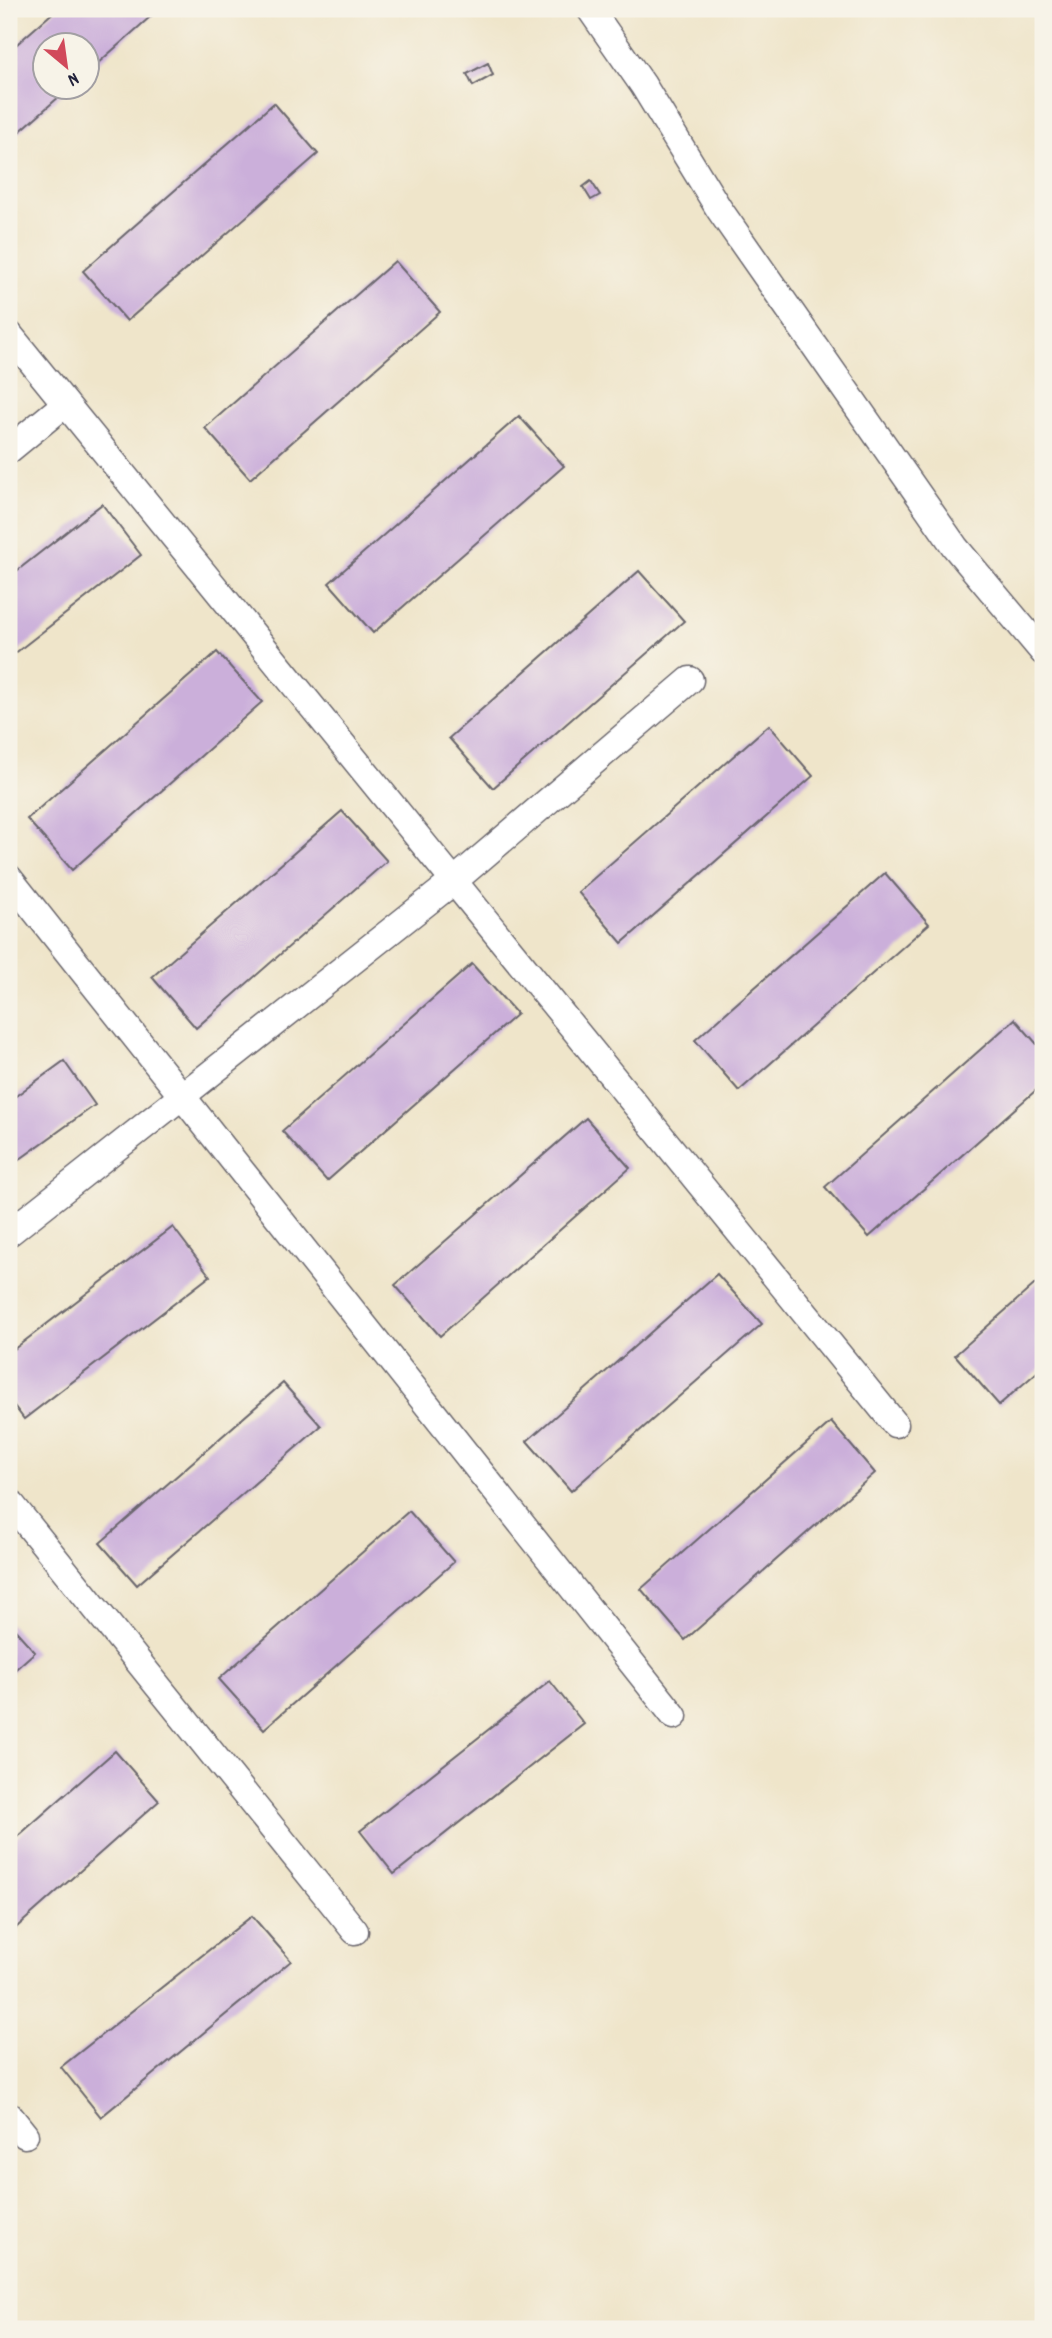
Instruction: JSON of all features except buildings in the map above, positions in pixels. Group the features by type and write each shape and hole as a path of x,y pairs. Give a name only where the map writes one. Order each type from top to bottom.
{"street":[{"path":"590,9 643,85 727,220 955,547 1043,652"},
{"path":"9,334 895,1424"},
{"path":"9,450 65,404"},
{"path":"9,1233 454,881 690,680"},
{"path":"9,878 674,1716"},
{"path":"9,1501 355,1931"}]}
